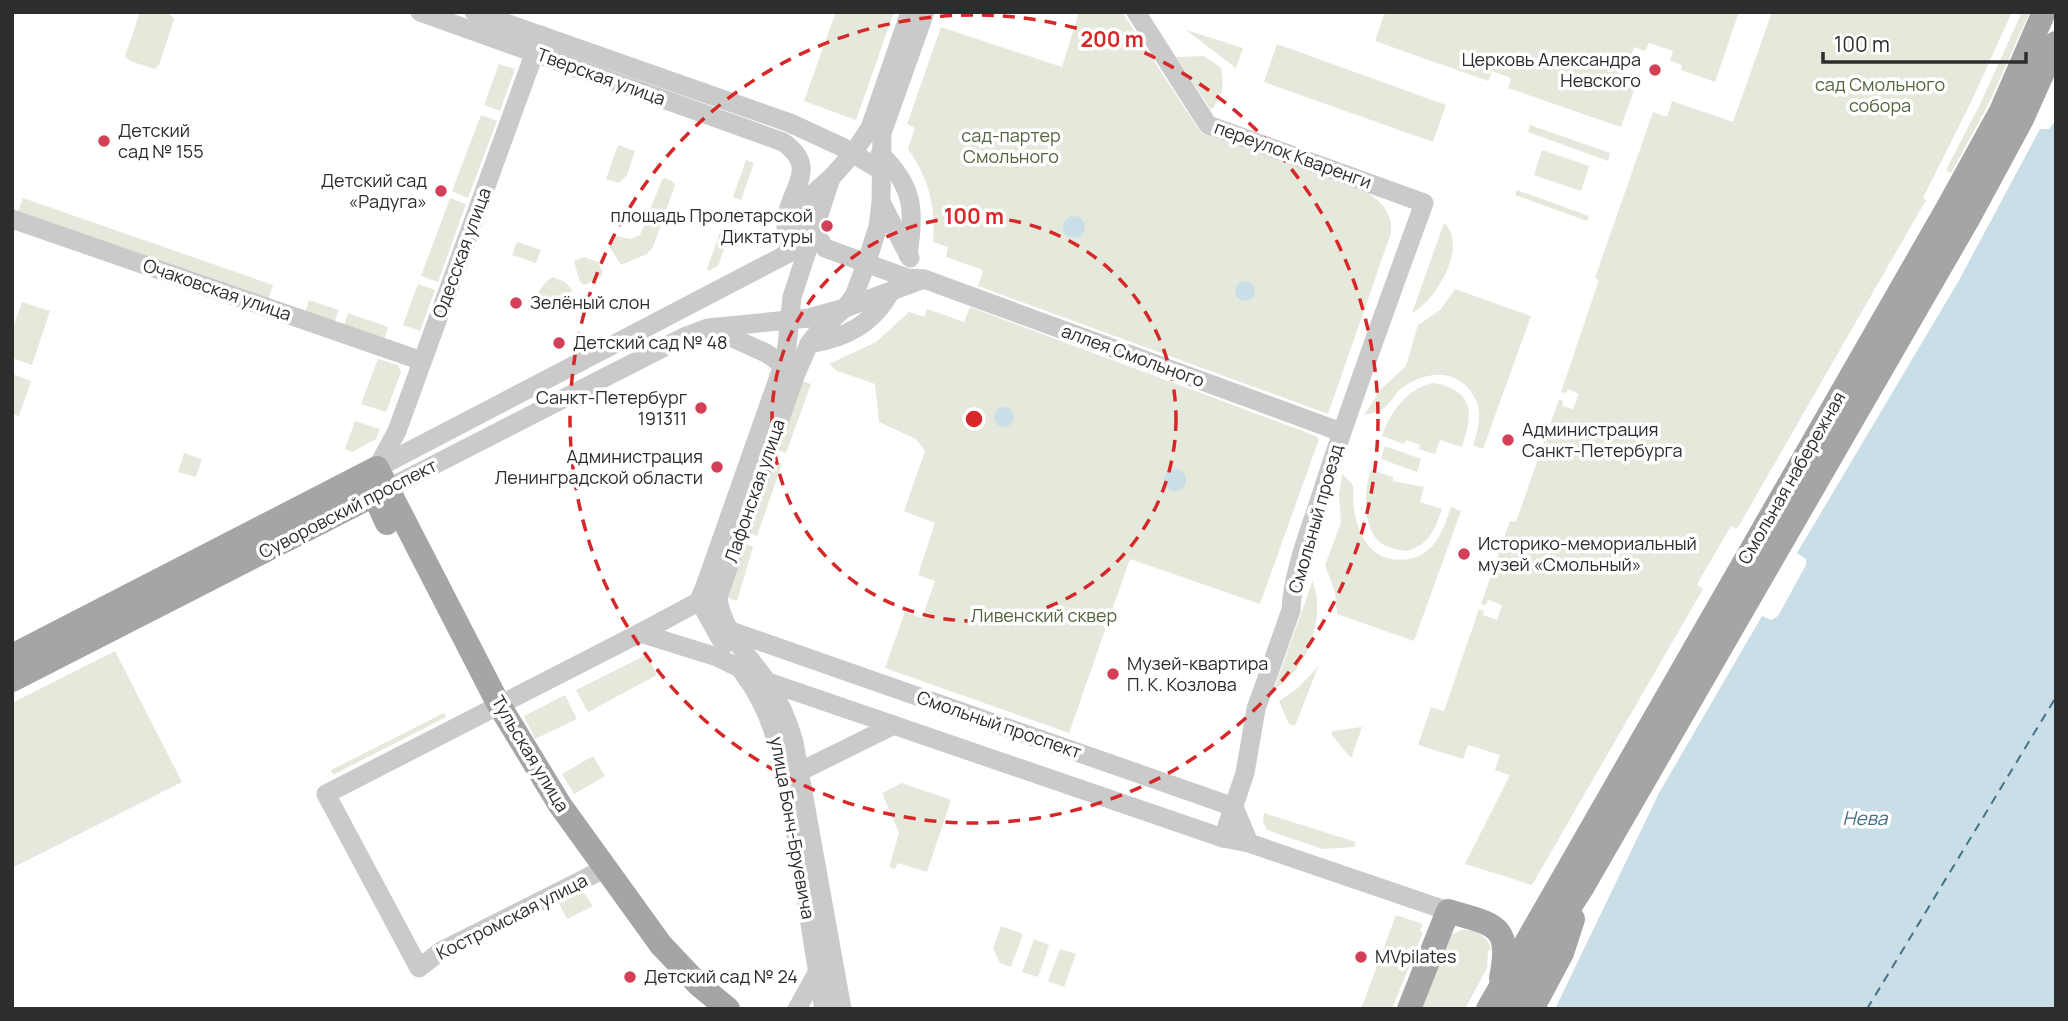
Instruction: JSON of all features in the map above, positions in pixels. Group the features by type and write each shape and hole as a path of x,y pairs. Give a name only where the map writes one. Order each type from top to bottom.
{"main road":[{"name":"Смольная набережная","path":"1537,940 1571,862 2001,111 2044,12"},
{"name":"Смольная набережная","path":"1537,940 1582,888 1968,219 2022,119 2056,43"},
{"name":"Суворовский проспект","path":"12,656 380,484"},
{"name":"Суворовский проспект","path":"12,680 380,484"},
{"name":"Тульская улица","path":"380,484 492,709 560,805 650,955 702,1009"},
{"path":"1492,925 1527,914 1534,908 1557,869 1571,862"},
{"name":"Тульская улица","path":"599,872 661,946 695,981 728,1009"},
{"path":"1532,1009 1562,953 1582,888"},
{"path":"1409,1009 1448,911 1492,925 1501,935 1505,954 1499,1003"},
{"path":"1499,1003 1537,940"}],"street":[{"name":"Тверская улица","path":"420,12 538,44 790,123 858,148"},
{"name":"Тверская улица","path":"474,12 538,44 783,142 794,150 801,163 801,178 786,220 789,253"},
{"path":"792,297 786,274 789,253 806,206 815,192 858,148 870,128 910,12"},
{"path":"807,348 818,332 845,308 854,296 866,264 878,227 883,133 925,12"},
{"name":"переулок Кваренги","path":"1136,12 1208,125 1424,203"},
{"name":"Одесская улица","path":"380,484 538,44"},
{"path":"858,148 899,174 908,189 912,208 908,255"},
{"path":"708,328 766,353 783,365 792,297 831,178"},
{"path":"881,203 908,255 925,279"},
{"name":"Смольный проезд","path":"1223,838 1245,773 1256,709 1292,610 1292,594 1304,550 1341,432 1424,203"},
{"name":"Очаковская улица","path":"12,219 422,361"},
{"path":"813,230 825,248 907,278 925,279"},
{"name":"Суворовский проспект","path":"380,484 670,315 789,253"},
{"path":"708,328 790,321 845,308 925,279"},
{"name":"аллея Смольного","path":"925,279 1341,432"},
{"path":"807,348 861,327 873,317 891,291"},
{"name":"Суворовский проспект","path":"380,484 684,337 708,328"},
{"name":"Лафонская улица","path":"719,626 718,597 807,348"},
{"name":"Лафонская улица","path":"719,626 705,611 704,589 783,365"},
{"path":"492,709 698,601 704,589"},
{"name":"улица Бонч-Бруевича","path":"719,626 741,671 754,687 773,725 803,875 824,1009"},
{"name":"улица Бонч-Бруевича","path":"719,626 768,682 789,724 801,771 842,1009"},
{"name":"Смольный проспект","path":"719,626 1234,807"},
{"name":"Смольный проспект","path":"640,633 717,657 768,682 1223,838 1249,843 1448,911"},
{"name":"Костромская улица","path":"492,709 326,794 419,968 441,951 599,872"},
{"path":"801,771 894,725"},
{"path":"1234,807 1249,843"},
{"path":"796,1009 817,973"}],"green space":[{"path":"140,12 164,12 174,19 159,65 154,69 130,61 125,56"},
{"path":"836,12 894,12 856,120 804,101"},
{"name":"сад-партер Смольного","path":"1079,12 1122,12 1201,133 1368,193 1382,205 1389,215 1391,233 1328,414 978,286 983,270 946,257 948,247 933,242 930,193 908,149 915,128 907,124 941,27 1062,67","holes":["1074,216 1082,220 1084,226 1081,234 1073,237 1064,231 1066,219"]},
{"path":"1385,12 1739,12 1715,82 1681,70 1682,65 1670,61 1673,51 1649,43 1645,51 1634,47 1624,77 1637,81 1621,127 1508,88 1511,78 1492,71 1488,81 1375,41"},
{"name":"сад Смольного собора","path":"1772,12 2012,12 1923,198 1926,200 1737,529 1731,526 1700,579 1697,585 1703,589 1532,885 1465,864 1510,775 1495,770 1500,755 1468,745 1463,759 1418,745 1431,707 1444,711 1479,609 1484,611 1483,615 1497,620 1502,605 1488,600 1486,605 1481,604 1510,521 1516,522 1559,399 1563,401 1562,406 1573,409 1579,394 1568,389 1566,393 1561,392 1599,280 1595,278 1653,112 1667,117 1672,101 1733,122"},
{"path":"2022,12 2030,12 1988,105 1951,173 1946,170"},
{"path":"1186,30 1243,48 1236,68"},
{"path":"1277,44 1446,105 1433,142 1264,82"},
{"path":"1204,56 1221,68 1222,74 1222,90 1211,110 1176,57"},
{"path":"499,64 515,69 500,111 484,105"},
{"path":"481,115 497,121 468,198 452,191"},
{"path":"1530,125 1610,153 1608,161 1528,132"},
{"path":"618,145 635,151 627,175 619,183 606,179"},
{"path":"1542,150 1589,166 1581,191 1534,175"},
{"path":"746,160 754,163 741,200 733,197"},
{"path":"665,178 675,185 653,247 647,254 621,265 609,246 610,240 617,236 630,239 640,235"},
{"path":"1517,190 1589,216 1587,221 1515,195"},
{"path":"23,198 273,285 268,300 18,212"},
{"path":"450,198 466,204 438,282 421,276"},
{"path":"1444,223 1451,233 1451,258 1431,297 1412,313"},
{"path":"720,232 729,235 718,266 709,271 707,269"},
{"path":"517,242 541,250 536,263 512,255"},
{"path":"584,257 598,262 603,272 601,277 585,285 580,282 574,261"},
{"path":"553,277 565,282 573,291 534,308 533,303 539,292"},
{"path":"418,284 435,290 420,331 403,325"},
{"path":"1455,289 1531,316 1483,449 1473,445 1479,423 1477,402 1468,388 1453,377 1437,375 1419,378 1403,387 1380,411 1364,415 1381,389 1406,366 1418,325 1440,310"},
{"path":"309,300 339,310 334,323 305,313"},
{"path":"22,302 50,311 32,365 12,358 12,330"},
{"name":"Ливенский сквер","path":"970,307 1319,439 1260,604 1130,559 1069,733 885,668 905,612 922,618 935,581 918,575 935,523 904,511 925,451 916,439 879,422 875,384 837,371 829,364 876,342 909,312 924,317 927,309 964,322"},
{"path":"348,313 388,327 384,340 344,326"},
{"path":"378,359 398,365 401,372 386,412 361,404"},
{"path":"12,374 31,381 19,416 12,414"},
{"path":"802,381 811,384 786,453 778,450"},
{"path":"1435,383 1458,392 1468,406 1468,424 1462,447 1440,440 1435,454 1419,449 1420,445 1406,440 1404,444 1382,436 1401,402 1417,389"},
{"path":"355,421 380,429 376,439 352,452 345,449"},
{"path":"1385,446 1421,459 1417,472 1381,459"},
{"path":"184,453 202,459 196,477 178,472"},
{"path":"774,461 782,464 757,536 748,533"},
{"path":"1371,470 1393,477 1393,481 1424,487 1420,502 1442,509 1434,529 1421,545 1407,551 1400,550 1384,545 1375,537 1370,528 1366,508"},
{"path":"1342,474 1353,486 1355,515 1362,536 1368,545 1385,557 1409,559 1426,552 1437,539 1451,507 1461,511 1414,641 1337,614 1335,592 1325,565 1341,523 1339,495"},
{"path":"744,543 753,547 737,601 728,598"},
{"path":"1313,580 1317,614 1312,640 1293,674 1274,689"},
{"path":"115,651 182,782 12,868 12,703"},
{"path":"644,656 649,659 657,675 588,712 576,690"},
{"path":"1318,667 1295,726 1289,724 1279,701 1298,688"},
{"path":"565,695 577,719 535,739 524,716"},
{"path":"444,713 446,717 333,775 331,770"},
{"path":"1362,727 1350,757 1331,734 1333,731"},
{"path":"593,756 605,776 574,794 562,774"},
{"path":"902,783 951,800 927,872 898,863 895,869 889,867 899,833 882,793"},
{"path":"1264,813 1356,842 1354,847 1322,849 1267,830 1263,822"},
{"path":"582,890 593,906 567,919 559,903"},
{"path":"1396,915 1423,924 1420,931 1423,932 1392,1009 1361,1009"},
{"path":"1001,926 1023,934 1011,967 1000,963 993,948"},
{"path":"1462,930 1480,934 1491,949 1488,951 1487,968 1465,1009 1417,1009 1451,935"},
{"path":"1034,939 1049,945 1038,977 1022,972"},
{"path":"1060,949 1076,954 1064,987 1048,981"}],"water":[{"name":"Нева","path":"2056,120 2056,1009 1555,1009 1659,793 1762,616 1771,620 1778,616 1806,565 1806,559 1797,553 1958,282 2040,129 2049,129"},
{"path":"1074,216 1084,223 1085,227 1078,237 1074,238 1064,231 1063,227 1070,217"},
{"path":"1241,281 1249,281 1255,291 1249,301 1241,301 1235,295 1235,287"},
{"path":"1000,407 1008,407 1014,417 1008,427 1000,427 994,421 994,413"},
{"path":"1175,469 1185,476 1186,480 1179,490 1175,491 1165,484 1164,480 1171,470"}],"ferry route":[{"path":"1867,1009 2056,697"}],"place":[{"name":"Церковь Александра Невского","path":"1655,70"},
{"name":"Детский сад № 155","path":"104,141"},
{"name":"Детский сад «Радуга»","path":"441,191"},
{"name":"площадь Пролетарской Диктатуры","path":"827,226"},
{"name":"Зелёный слон","path":"516,303"},
{"name":"Детский сад № 48","path":"559,343"},
{"name":"Санкт-Петербург 191311","path":"701,408"},
{"name":"Администрация Санкт-Петербурга","path":"1508,440"},
{"name":"Администрация Ленинградской области","path":"717,467"},
{"name":"Историко-мемориальный музей «Смольный»","path":"1464,554"},
{"name":"Музей-квартира П. К. Козлова","path":"1113,674"},
{"name":"MVpilates","path":"1361,957"},
{"name":"Детский сад № 24","path":"630,977"}]}
